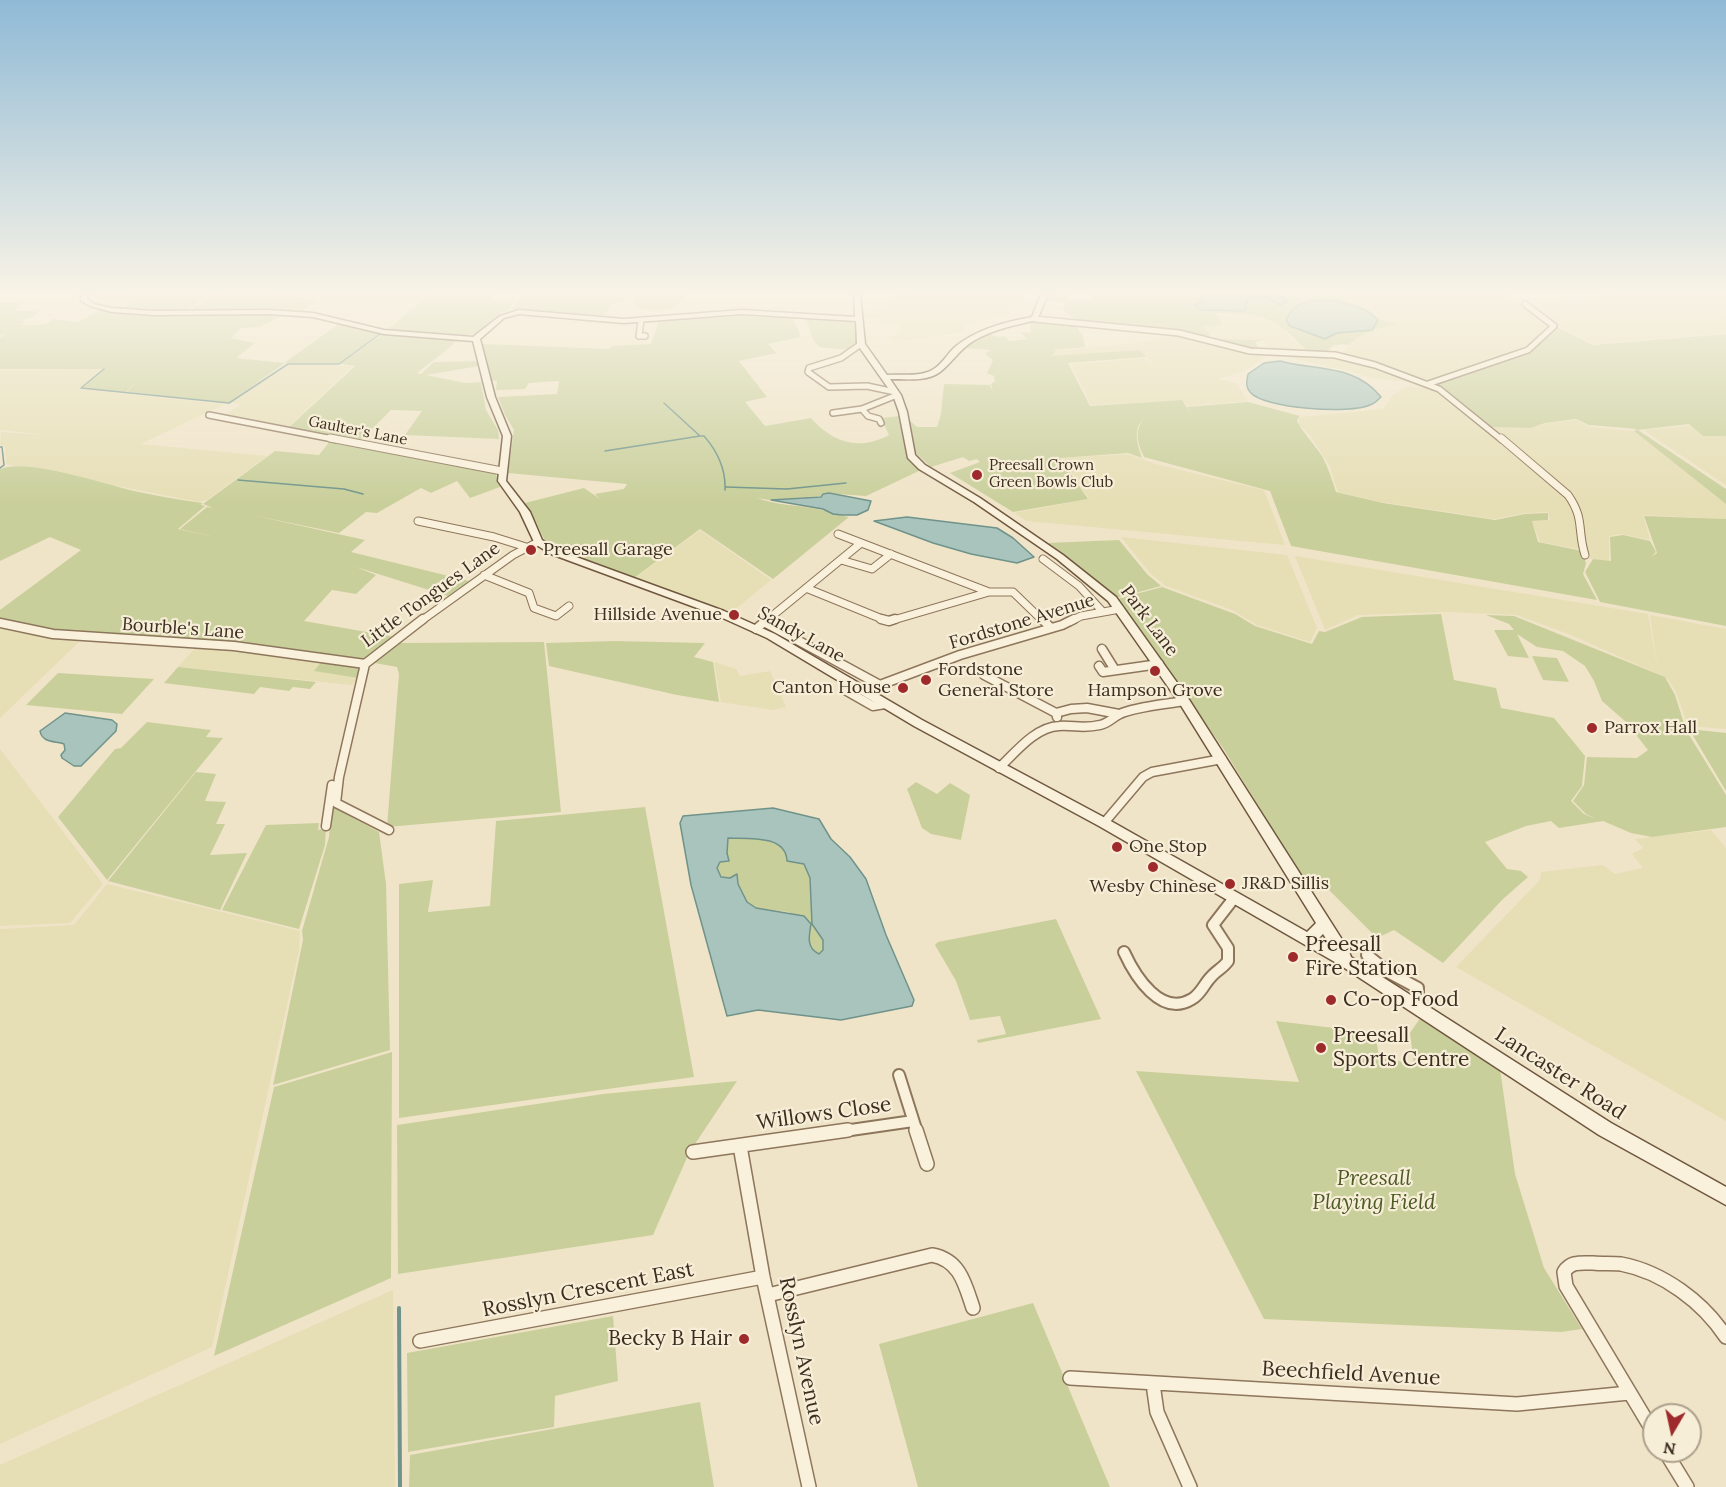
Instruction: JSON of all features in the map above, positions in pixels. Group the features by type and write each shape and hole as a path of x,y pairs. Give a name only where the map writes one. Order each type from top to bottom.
{"main road":[{"path":"483,363 494,407 507,435 502,481 525,512 538,542"},
{"name":"Park Lane","path":"874,363 896,393 903,412 909,452 913,459 1060,557 1101,588 1120,609 1184,701 1343,953 1344,960"},
{"path":"885,380 933,373 943,363"},
{"name":"Sandy Lane","path":"538,542 554,552 760,626 885,704 999,768 1104,823 1344,960"},
{"path":"1308,940 1321,927 1326,926"},
{"name":"Lancaster Road","path":"1344,960 1598,1124 1726,1196"}],"street":[{"path":"824,363 809,368 808,372 826,386 867,386 896,393"},
{"path":"1369,363 1428,384 1449,396 1543,472 1568,495 1575,505 1581,525 1580,539 1585,555"},
{"path":"1428,384 1489,363"},
{"path":"833,413 862,409 896,393"},
{"path":"862,409 868,416 879,419 881,423"},
{"name":"Gaulter's Lane","path":"209,416 502,471"},
{"path":"418,521 494,537 526,547"},
{"path":"838,534 989,592"},
{"name":"Little Tongues Lane","path":"389,830 336,803 365,664 484,575 526,547 538,542"},
{"path":"760,626 861,543"},
{"path":"841,560 872,569 891,554"},
{"name":"Park Lane","path":"1043,559 1079,586 1103,612"},
{"path":"484,575 529,593 534,608 556,616 569,606"},
{"path":"806,588 889,621 989,592 1013,592 1052,628"},
{"name":"Fordstone Avenue","path":"867,693 880,685 960,655 1052,628 1081,616 1120,609"},
{"name":"Bourble's Lane","path":"0,623 70,638 216,644 365,664"},
{"name":"Sandy Lane","path":"760,626 880,685"},
{"path":"1102,649 1115,670"},
{"path":"1099,666 1102,672 1159,664"},
{"path":"984,675 1056,712 1089,709 1119,714 1184,701"},
{"path":"848,682 845,690 873,706 885,704"},
{"path":"1056,712 1058,725"},
{"path":"999,768 1032,738 1058,725 1072,728 1102,724 1112,721 1119,714"},
{"path":"326,826 339,750 350,730"},
{"path":"1104,823 1143,777 1152,772 1221,759"},
{"path":"1124,952 1133,972 1148,990 1167,1001 1187,1001 1201,992 1212,976 1220,971 1227,962 1226,944 1215,933 1213,925 1234,898"},
{"path":"1367,955 1388,972 1418,988 1418,993 1411,1002"},
{"name":"Willows Close","path":"899,1075 927,1164"},
{"name":"Willows Close","path":"693,1152 913,1121"},
{"name":"Willows Close","path":"740,1146 754,1224"},
{"name":"Rosslyn Avenue","path":"754,1224 809,1487"},
{"path":"768,1295 932,1255 943,1256 957,1265 973,1308"},
{"path":"1642,1413 1566,1286 1564,1272 1568,1266 1576,1263 1633,1266 1692,1298 1714,1319 1726,1337"},
{"name":"Rosslyn Crescent East","path":"420,1341 764,1277"},
{"name":"Beechfield Avenue","path":"1070,1378 1517,1404 1629,1392"},
{"path":"1152,1384 1157,1412 1190,1487"},
{"path":"1673,1463 1688,1487"}],"shaded area":[{"path":"1152,363 1256,363 1242,372 1219,379 1236,383 1248,401 1187,406 1182,400 1091,405 1071,364 1153,365"},
{"path":"1314,363 1360,363 1423,384 1371,378"},
{"path":"1367,363 1485,363 1434,381 1421,381"},
{"path":"286,364 353,366 286,429 223,416 240,405 231,402"},
{"path":"104,369 79,389 225,404 141,444 267,456 207,500 199,502 6,464 5,447 0,445 1,432 48,435 0,430 0,370"},
{"path":"1407,386 1434,389 1445,395 1577,506 1488,427 1532,428 1548,423 1577,420 1591,427 1634,431 1726,504 1726,519 1643,515 1650,540 1621,534 1609,536 1609,561 1586,558 1583,550 1540,542 1532,521 1550,520 1548,512 1525,513 1494,519 1381,502 1338,492 1329,465 1309,434 1299,425 1299,419 1383,409 1393,395"},
{"path":"1696,425 1726,435 1726,485 1643,430"},
{"path":"1127,454 1156,464 1264,490 1285,545 1027,521 1014,513 1089,499 1062,458"},
{"path":"700,530 771,580 731,613 635,578"},
{"path":"1121,537 1287,555 1317,628 1310,642 1257,625 1232,610 1166,586 1150,573"},
{"path":"1295,556 1648,614 1658,672 1650,615 1726,629 1726,729 1688,726 1676,692 1667,678 1571,635 1517,615 1448,612 1358,615 1325,630"},
{"path":"0,627 29,634 81,640 0,718"},
{"path":"198,645 323,660 315,671 358,678 352,685 178,667"},
{"path":"714,662 736,669 740,676 770,671 786,707 773,710 721,702"},
{"path":"0,749 103,884 70,923 0,926"},
{"path":"1711,830 1726,848 1726,1121 1456,967 1540,880 1541,872 1603,865 1615,874 1643,868 1632,854 1643,848 1635,839"},
{"path":"107,884 300,931 299,950 212,1347 0,1444 0,929 74,925"},
{"path":"393,1290 395,1487 0,1487 0,1465"}],"green space":[{"path":"0,363 284,363 229,402 127,392 139,379 126,392 83,388 104,369 0,369"},
{"path":"429,363 417,373 421,374 432,363 479,363 479,366 426,375 465,383 481,382 486,410 498,430 499,439 405,435 422,411 391,410 358,443 287,429 355,366 340,364"},
{"path":"487,363 741,363 767,397 745,402 765,426 811,418 819,427 837,439 867,443 889,435 881,418 900,416 907,456 921,470 866,496 823,493 820,496 769,500 757,498 849,517 773,579 700,529 634,578 584,560 545,541 534,519 521,504 584,488 600,499 595,494 624,489 627,484 508,473 514,430 498,397 557,394 559,381 529,383 525,389 496,390 497,381 490,380"},
{"path":"991,363 1068,363 1090,406 1182,400 1192,416 1187,407 1248,402 1300,416 1298,423 1322,456 1336,492 1383,503 1495,520 1525,514 1548,513 1548,520 1532,521 1538,542 1582,551 1586,563 1583,574 1597,600 1291,546 1270,491 1144,457 1138,438 1140,424 1137,433 1138,443 1142,458 1128,453 1060,458 1088,499 1013,512 950,473 980,462 977,459 969,461 963,457 931,467 910,448 907,418 917,427 937,427 941,414 944,384 990,385 993,392 991,384 995,381 994,376 987,373"},
{"path":"1491,363 1726,363 1726,436 1703,436 1689,424 1638,430 1726,489 1726,504 1634,431 1637,429 1589,425 1576,419 1545,423 1531,428 1488,427 1431,384 1449,380"},
{"path":"330,441 495,471 500,487 470,498 457,481 431,493 421,488 377,513 366,512 339,533 252,515 365,540 351,552 469,581 448,596 356,567 376,575 356,594 332,590 304,621 395,637 366,660 78,637 0,619 0,610 81,550 50,537 0,561 0,469 28,467 46,469 134,491 202,503 201,505 205,506 178,529 220,538 180,529 207,507 213,508 203,504 275,451 319,455"},
{"path":"1644,516 1726,519 1726,626 1600,602 1585,572 1593,559 1611,561 1610,537 1623,535 1650,541 1656,552 1651,557 1657,553"},
{"path":"1119,540 1147,574 1161,586 1116,598 1047,543"},
{"path":"1162,587 1235,614 1255,626 1312,644 1319,631 1325,632 1362,617 1441,614 1454,680 1496,688 1501,708 1554,718 1585,756 1582,786 1571,801 1584,814 1596,819 1586,814 1573,801 1584,785 1587,757 1637,758 1648,750 1626,722 1602,701 1585,666 1563,651 1537,647 1517,634 1529,658 1508,656 1494,630 1514,630 1509,624 1486,615 1514,616 1665,677 1675,695 1686,730 1726,795 1726,827 1652,837 1631,833 1603,821 1559,828 1551,821 1526,826 1485,842 1507,869 1521,871 1528,877 1502,900 1443,963 1394,930 1377,938 1328,889 1311,892 1223,748 1117,599"},
{"path":"614,641 705,643 694,657 713,662 719,702 677,695 549,666 546,643"},
{"path":"544,642 561,812 387,827 399,674 397,667 369,662 396,643"},
{"path":"1532,656 1557,658 1569,682 1543,680"},
{"path":"323,660 361,667 358,678 314,671"},
{"path":"178,667 316,682 310,689 293,687 289,691 260,687 254,694 164,683"},
{"path":"58,673 154,679 122,714 26,705"},
{"path":"147,722 211,730 206,737 223,738 107,880 58,817 115,749 121,748"},
{"path":"1689,729 1726,733 1726,791"},
{"path":"196,772 216,774 205,801 226,802 216,824 225,824 210,855 247,853 220,910 108,881"},
{"path":"916,782 937,794 950,783 970,795 961,840 931,834 922,828 907,789"},
{"path":"331,806 379,832 386,884 390,1050 273,1085 303,940 302,931 329,837"},
{"path":"645,807 694,1077 399,1118 399,884 433,880 428,912 490,906 496,821"},
{"path":"319,823 318,830 326,828 325,845 299,929 222,910 266,825"},
{"path":"727,838 772,842 785,852 787,861 804,864 810,878 812,923 823,940 823,950 819,954 810,945 811,924 788,912 756,908 747,902 738,884 737,874 730,878 722,877 716,868 727,853"},
{"path":"1056,919 1101,1019 978,1043 977,1040 1006,1034 1000,1016 970,1020 956,981 935,945 938,942"},
{"name":"Preesall Playing Field","path":"1421,1017 1500,1069 1515,1174 1544,1268 1582,1329 1561,1332 1264,1319 1136,1071 1299,1082 1276,1021 1375,1033 1379,1056 1414,1065 1410,1033"},
{"path":"392,1052 391,1278 214,1356 274,1087"},
{"path":"737,1081 689,1153 653,1235 398,1274 397,1125 603,1094"},
{"path":"1033,1303 1110,1487 918,1487 879,1344"},
{"path":"613,1316 618,1381 555,1396 554,1427 408,1452 407,1353"},
{"path":"700,1402 714,1487 409,1487 410,1455"}],"water":[{"path":"1263,363 1291,363 1335,370 1371,386 1381,397 1373,404 1360,408 1327,409 1289,406 1258,398 1250,392 1247,386 1248,374"},
{"path":"829,493 871,501 868,510 857,515 842,515 823,509 771,500 821,497"},
{"path":"907,517 997,528 1013,538 1034,557 1017,563 971,554 933,543 874,521"},
{"path":"65,713 112,720 117,724 116,731 81,766 74,766 62,758 61,755 65,750 64,744 46,740 41,735 40,731"},
{"path":"773,808 819,819 831,839 850,857 866,879 886,935 914,1000 912,1006 841,1020 758,1010 727,1016 691,885 680,823 683,816","holes":["728,838 773,842 785,852 787,861 804,864 810,878 812,924 823,940 823,950 819,954 810,945 811,924 804,916 756,908 747,902 738,884 737,874 730,878 721,877 717,868 720,862 729,861"]}],"waterway":[{"path":"104,369 81,388 229,403 288,364 340,363"},
{"path":"664,403 700,436"},
{"path":"605,451 700,436"},
{"path":"700,436 704,436 720,461 725,490"},
{"path":"0,447 2,447 4,465 0,468"},
{"path":"238,480 344,489 363,494"},
{"path":"726,487 787,489 846,483"},
{"path":"399,1308 400,1487"}],"place":[{"name":"Preesall Crown Green Bowls Club","path":"977,475"},
{"name":"Preesall Garage","path":"531,550"},
{"name":"Hillside Avenue","path":"734,615"},
{"name":"Hampson Grove","path":"1155,671"},
{"name":"Fordstone General Store","path":"926,680"},
{"name":"Canton House","path":"903,688"},
{"name":"Parrox Hall","path":"1592,728"},
{"name":"One Stop","path":"1117,847"},
{"name":"Wesby Chinese","path":"1153,867"},
{"name":"JR&D Sillis","path":"1230,884"},
{"name":"Preesall Fire Station","path":"1293,957"},
{"name":"Co-op Food","path":"1331,1000"},
{"name":"Preesall Sports Centre","path":"1321,1048"},
{"name":"Becky B Hair","path":"744,1339"}]}
